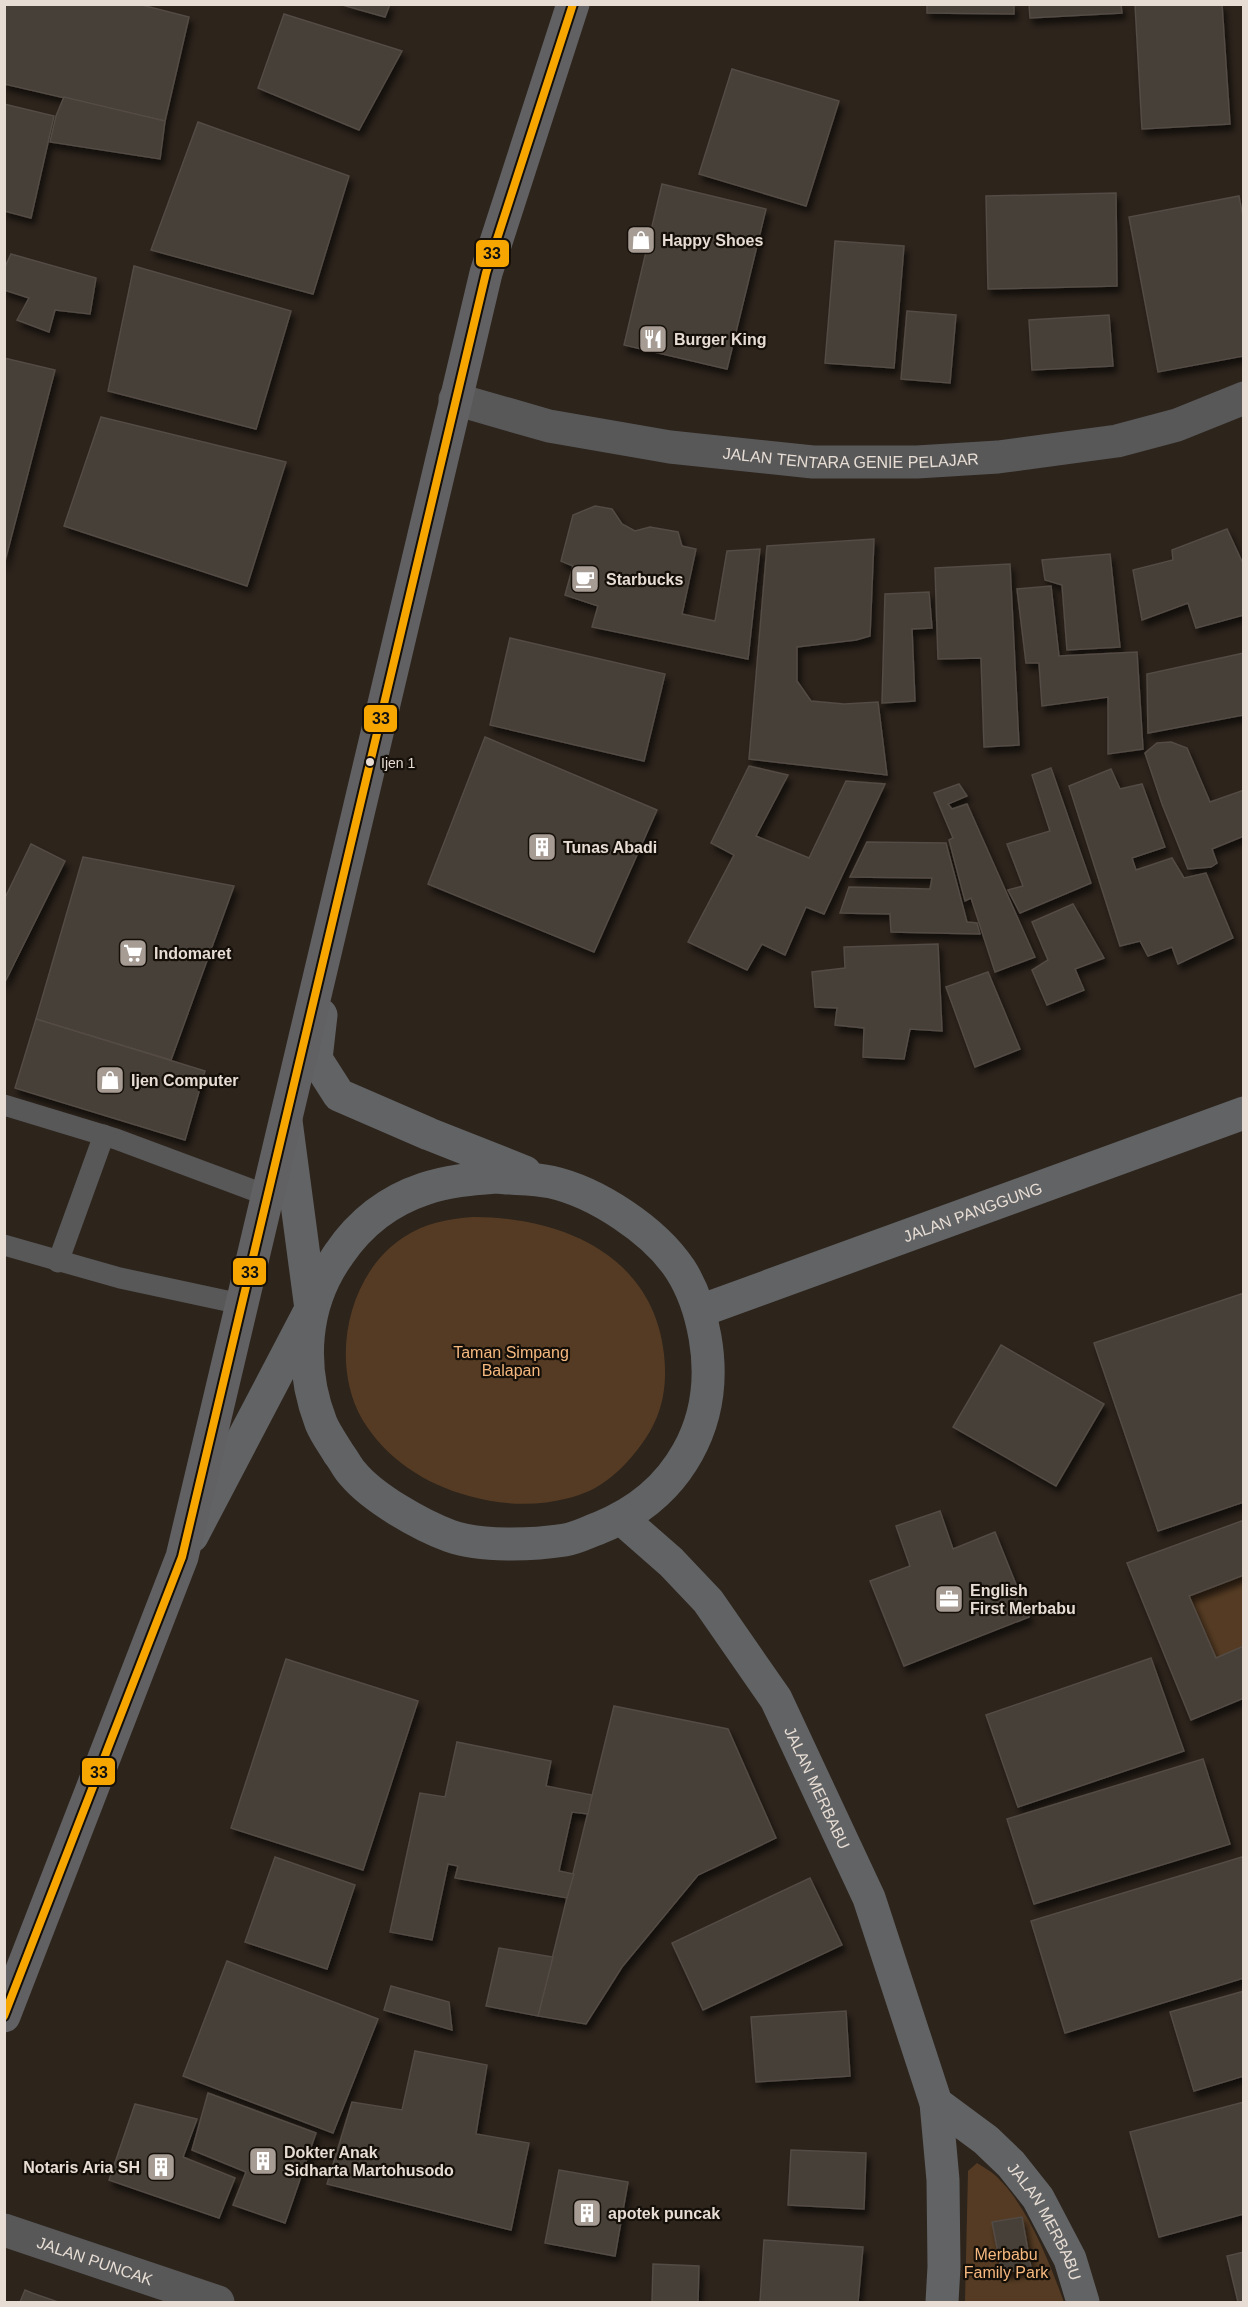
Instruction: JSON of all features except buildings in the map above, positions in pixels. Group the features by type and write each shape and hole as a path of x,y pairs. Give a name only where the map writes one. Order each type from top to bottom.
{"main road":[{"path":"182,1557 486,273 573,4"},
{"path":"285,1117 311,1309 306,1347 309,1384 321,1425 353,1475 383,1500 420,1522 453,1537 511,1545 568,1540 622,1519 649,1501 681,1466 699,1429 708,1387 707,1350 700,1311 680,1269 651,1237 621,1212 587,1195 429,1134 339,1095 316,1059 330,933"},
{"name":"JALAN PANGGUNG","path":"700,1311 1244,1113"},
{"path":"4,2016 182,1557 311,1309 329,1268 353,1234 372,1216 396,1201 424,1189 456,1180 496,1177 551,1182"},
{"name":"JALAN MERBABU","path":"622,1519 671,1562 708,1601 776,1699 869,1898 936,2103 944,2180 942,2302"},
{"name":"JALAN MERBABU","path":"936,2103 986,2140 1011,2164 1038,2198 1070,2259 1083,2302"}],"street":[{"name":"JALAN TENTARA GENIE PELAJAR","path":"455,399 549,426 670,447 813,462 917,462 998,457 1118,441 1177,425 1244,398"},
{"name":"JALAN PUNCAK","path":"4,2230 218,2302"}],"lane":[{"path":"4,1105 104,1135 266,1195"},
{"path":"58,1262 104,1135"},
{"path":"4,1245 58,1262 241,1304"}],"green space":[{"name":"Taman Simpang Balapan","path":"473,1217 539,1224 570,1234 598,1248 622,1267 642,1291 656,1320 665,1368 664,1393 657,1416 646,1438 624,1465 608,1480 590,1491 556,1501 531,1504 506,1503 469,1496 437,1485 408,1468 383,1446 362,1419 352,1396 347,1371 346,1345 357,1295 369,1272 385,1253 412,1232 437,1222"},
{"path":"1243,1575 1243,1646 1216,1658 1189,1596"},
{"name":"Merbabu Family Park","path":"977,2163 996,2176 1018,2203 1036,2235 1064,2302 965,2302 968,2171"}],"transit line":[{"name":"33","path":"4,2016 182,1557 486,273 573,4"}],"place":[{"name":"Happy Shoes","path":"641,240"},
{"name":"Burger King","path":"653,339"},
{"name":"Starbucks","path":"585,579"},
{"name":"Ijen 1","path":"370,762"},
{"name":"Tunas Abadi","path":"542,847"},
{"name":"Indomaret","path":"133,953"},
{"name":"Ijen Computer","path":"110,1080"},
{"name":"English First Merbabu","path":"949,1599"},
{"name":"Dokter Anak Sidharta Martohusodo","path":"263,2161"},
{"name":"Notaris Aria SH","path":"161,2167"},
{"name":"apotek puncak","path":"587,2213"}]}
